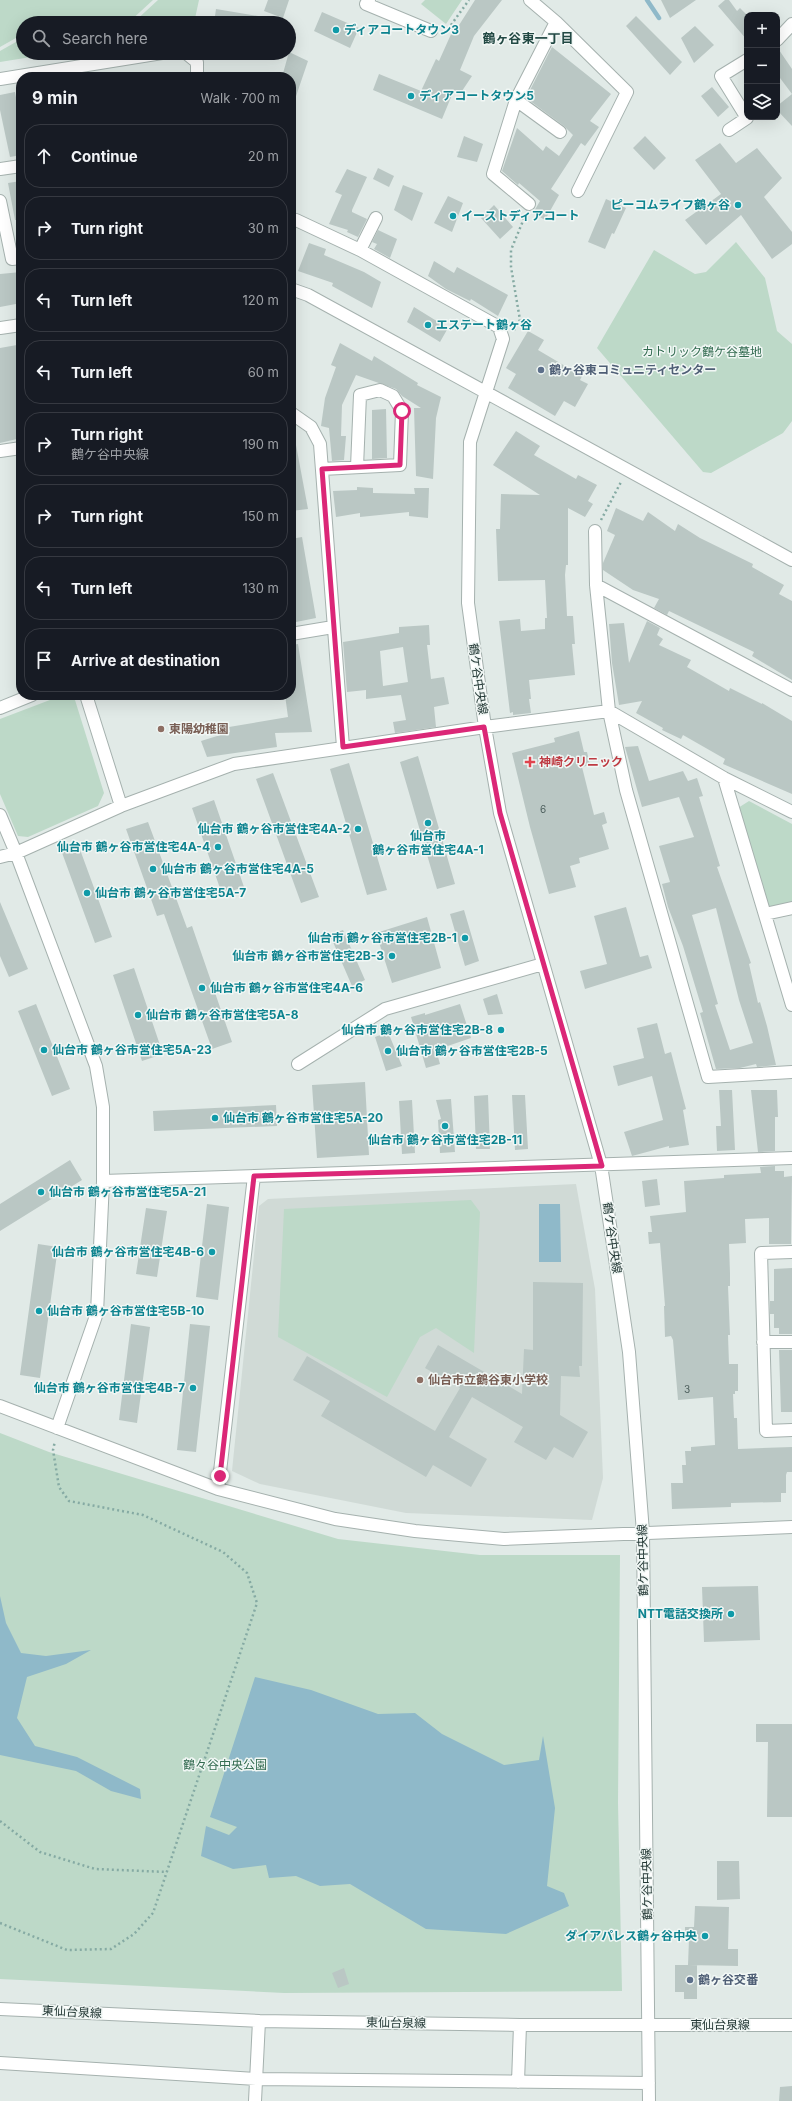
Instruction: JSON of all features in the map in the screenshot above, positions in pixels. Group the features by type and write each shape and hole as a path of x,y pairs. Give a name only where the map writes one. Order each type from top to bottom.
{"street":[{"path":"369,0 366,4 431,31"},
{"path":"530,0 556,22 626,92 578,191"},
{"path":"529,204 494,174 516,100 556,22"},
{"path":"780,37 792,24"},
{"path":"44,72 118,60"},
{"path":"195,60 197,62 197,72"},
{"path":"729,130 747,118 721,76 744,62"},
{"path":"0,79 16,76"},
{"path":"516,100 560,132"},
{"path":"0,169 16,167"},
{"path":"0,201 12,259 16,259"},
{"path":"360,250 376,218"},
{"path":"296,220 360,250 499,328 503,339"},
{"path":"296,291 308,295 792,560"},
{"path":"0,328 16,326"},
{"name":"鶴ケ谷中央線","path":"503,339 470,442 468,603 484,727 500,813 602,1166 629,1352 643,1532 649,2101"},
{"path":"322,469 400,465 402,411 393,396 380,390 360,395 358,467"},
{"path":"296,416 311,427 320,444 343,747"},
{"path":"0,451 16,449"},
{"path":"595,531 596,585 609,711 626,790 708,1077 792,1072"},
{"path":"596,585 792,690"},
{"path":"296,633 333,627"},
{"path":"0,708 20,700"},
{"path":"88,700 122,806"},
{"path":"0,857 16,853 122,806 234,764 484,727 609,711 724,778 792,812"},
{"path":"724,778 792,1005"},
{"path":"0,815 16,853 96,1066 103,1107 103,1181 97,1312 57,1428"},
{"path":"765,914 792,908"},
{"path":"298,1064 385,1009 543,964"},
{"path":"103,1181 602,1166 792,1158"},
{"path":"218,1489 254,1176"},
{"path":"792,1252 761,1253 766,1431 792,1430"},
{"path":"764,1342 792,1342"},
{"path":"0,1406 218,1489 335,1519 414,1531 504,1539 643,1532 792,1527"},
{"name":"東仙台泉線","path":"0,2009 259,2021 520,2025 792,2025"},
{"path":"255,2101 259,2021"},
{"path":"518,2082 520,2025"},
{"path":"0,2063 257,2079 649,2083"}],"path":[{"path":"451,25 469,0"},
{"path":"503,339 513,331 520,320 511,267 511,250 529,204"},
{"path":"595,531 627,471"},
{"path":"0,1923 67,1950 111,1948 134,1934 153,1913 257,1603 247,1574 223,1552 143,1515 69,1501 59,1487 53,1450 57,1428"},
{"path":"0,1821 40,1852 95,1869 167,1872"}],"shaded area":[{"name":"仙台市立鶴谷東小学校","path":"576,1184 595,1289 603,1478 592,1520 406,1513 260,1484 232,1471 259,1206 268,1199"}],"green space":[{"path":"0,0 153,0 136,16 16,16 16,38 0,47"},
{"path":"158,0 199,0 196,16 141,16"},
{"path":"425,0 462,0 446,24 421,4"},
{"path":"16,42 16,59 0,62 0,51"},
{"name":"カトリック鶴ケ谷墓地","path":"736,242 765,278 777,331 792,344 792,421 783,433 711,473 703,472 597,348 654,250 695,274 706,272"},
{"path":"50,700 75,700 104,793 98,806 28,837 18,836 0,794 0,719"},
{"path":"749,801 792,824 792,903 769,909 738,808"},
{"path":"471,1200 480,1212 474,1353 436,1328 420,1337 387,1397 278,1337 284,1209"},
{"name":"鶴々谷中央公園","path":"0,1433 49,1452 338,1539 480,1555 620,1555 618,1803 622,1991 284,1993 0,1979"}],"water":[{"path":"539,1204 560,1204 561,1262 539,1262"},
{"path":"0,1596 6,1623 21,1653 46,1656 91,1650 66,1664 27,1677 17,1718 35,1746 77,1757 140,1789 141,1799 111,1791 76,1771 0,1755"},
{"path":"255,1677 311,1690 378,1714 415,1713 442,1734 504,1765 539,1760 543,1736 555,1808 547,1886 564,1893 569,1906 506,1934 426,1929 350,1884 320,1886 296,1876 269,1878 266,1865 233,1869 201,1856 206,1826 229,1835 237,1827 210,1817"}],"building":[{"path":"268,0 289,0 284,16 278,16 264,11"},
{"path":"475,0 502,0 474,36 460,70 472,76 460,94 454,90 442,119 373,90 379,74 421,91 436,59 439,61 452,32 454,33"},
{"path":"661,0 696,0 670,18"},
{"path":"725,0 729,0 737,11 740,8 744,12 744,36 718,6"},
{"path":"216,9 258,16 215,16"},
{"name":"ディアコートタウン3","path":"322,12 359,28 350,48 314,31"},
{"path":"636,16 682,62 670,75 626,26"},
{"path":"695,26 714,45 694,63 681,38"},
{"path":"552,47 611,94 590,121 599,127 585,146 581,143 551,189 559,195 545,220 533,213 540,201 502,171 517,128 543,151 546,146 559,156 573,135 564,126 526,98"},
{"path":"780,51 792,69 792,94 780,78"},
{"path":"296,55 308,61 296,96 296,72 283,72 287,60 296,60"},
{"path":"712,87 729,107 718,117 701,96"},
{"path":"15,92 16,156 10,157 0,110 0,95"},
{"path":"792,94 792,126 780,113 780,104"},
{"path":"464,136 483,144 477,162 457,157"},
{"path":"645,136 666,158 654,170 633,148"},
{"name":"ピーコムライフ鶴ヶ谷","path":"720,143 736,163 757,148 782,178 764,197 792,232 792,244 772,259 741,215 706,245 685,220 721,194 695,160"},
{"path":"378,168 394,176 389,187 373,179"},
{"path":"347,169 367,177 352,210 352,212 367,219 358,237 347,232 348,230 329,224 342,195 335,192"},
{"path":"16,182 16,220 15,220 8,183"},
{"path":"403,185 423,193 412,221 394,210"},
{"name":"イーストディアコート","path":"448,196 463,203 452,232 434,223"},
{"path":"606,199 626,208 605,249 588,242"},
{"path":"494,205 513,227 500,239 481,218"},
{"path":"378,230 397,239 390,258 374,249 377,244 372,242"},
{"path":"309,243 326,249 324,255 364,272 381,282 372,308 332,286 333,283 298,271"},
{"path":"434,261 454,273 457,267 508,295 498,316 471,299 470,301 446,289 428,276"},
{"path":"16,272 16,304 0,307 0,274"},
{"name":"エステート鶴ヶ谷","path":"414,307 448,328 440,342 407,322"},
{"path":"528,331 544,340 538,350 582,376 580,380 588,384 575,407 564,401 555,416 508,388 516,374 506,368"},
{"path":"340,343 372,361 374,356 418,383 417,385 441,397 436,418 433,479 416,476 414,408 421,408 402,396 396,389 356,375 342,405 341,436 346,436 344,460 332,461 329,428 321,426 325,398 336,367 331,365"},
{"path":"16,345 16,439 0,443 0,348"},
{"path":"386,409 387,458 372,459 372,410"},
{"path":"516,431 540,446 534,455 576,479 578,475 597,485 588,501 593,504 585,517 568,508 568,565 566,565 565,575 567,616 573,616 575,644 572,644 575,675 529,680 531,713 513,715 513,712 510,713 499,621 520,619 521,631 545,629 545,618 547,618 545,580 498,581 496,529 500,529 501,494 540,495 493,465"},
{"path":"296,445 308,509 296,510"},
{"path":"357,487 373,488 373,493 415,494 414,488 429,488 428,518 409,516 409,512 360,517 360,513 336,517 333,491 357,490"},
{"path":"616,508 643,521 648,512 675,531 678,524 700,538 753,564 752,567 784,585 779,594 792,601 792,680 752,656 754,652 669,611 667,615 654,608 659,599 633,590 603,570 603,563 615,535 607,531"},
{"path":"302,537 316,618 296,622 296,538"},
{"path":"647,621 660,628 657,635 663,639 659,645 691,660 687,667 729,691 730,688 762,703 792,721 792,794 723,764 725,759 683,735 681,739 662,730 663,728 636,713 642,701 619,705 612,663 609,624 624,623 629,663"},
{"path":"429,625 430,645 427,645 431,679 444,677 449,704 434,707 436,727 395,733 393,722 406,720 401,695 366,699 366,690 347,692 343,642 399,633 399,627","holes":["403,647 408,682 383,686 380,651"]},
{"path":"296,644 298,644 312,732 275,733 277,747 207,757 201,741 230,732 229,727 288,717 286,700 296,700"},
{"path":"579,731 584,752 587,752 590,765 582,767 594,815 604,812 607,823 602,825 609,849 579,858 580,863 570,866 576,887 549,894 530,827 512,753 555,742 554,738"},
{"path":"638,746 649,781 683,771 688,781 697,778 703,796 699,797 720,866 717,867 751,963 749,964 758,1003 760,1002 776,1065 757,1067 756,1064 740,1068 716,1069 700,1013 703,1012 683,946 668,907 662,884 670,882 659,846 694,837 679,797 642,807 625,747","holes":["716,908 739,1000 753,1043 730,1050 715,1005 718,1004 692,915"]},
{"name":"仙台市 鶴ヶ谷市営住宅4A-1","path":"418,756 455,884 437,889 400,762"},
{"name":"仙台市 鶴ヶ谷市営住宅4A-2","path":"349,763 387,890 367,895 330,769"},
{"path":"273,773 319,897 301,903 256,779"},
{"name":"仙台市 鶴ヶ谷市営住宅4A-4","path":"214,800 244,887 222,894 192,808"},
{"path":"148,822 187,928 192,926 232,1042 212,1049 164,914 157,916 126,829"},
{"name":"仙台市 鶴ヶ谷市営住宅5A-7","path":"78,844 112,937 95,943 61,850"},
{"path":"0,902 28,969 9,977 0,956"},
{"path":"626,907 640,957 648,955 652,968 585,989 580,971 607,964 594,916"},
{"name":"仙台市 鶴ヶ谷市営住宅2B-1","path":"464,910 479,961 465,966 450,914"},
{"path":"427,917 441,968 392,983 376,933"},
{"path":"343,930 365,980 352,986 330,935"},
{"name":"仙台市 鶴ヶ谷市営住宅5A-8","path":"134,968 163,1054 142,1061 113,975"},
{"path":"497,994 503,1014 488,1015 483,999"},
{"name":"仙台市 鶴ヶ谷市営住宅5A-23","path":"36,1004 70,1089 52,1096 18,1011"},
{"path":"460,1004 471,1038 436,1050 440,1064 426,1068 411,1017 425,1013 425,1015"},
{"path":"657,1023 665,1054 671,1052 686,1109 683,1110 689,1145 669,1148 669,1146 632,1156 624,1132 663,1120 652,1076 618,1086 613,1066 644,1058 637,1028"},
{"name":"仙台市 鶴ヶ谷市営住宅2B-5","path":"388,1032 402,1066 386,1071 375,1037"},
{"path":"365,1082 369,1155 317,1158 312,1085"},
{"path":"719,1090 732,1090 735,1150 717,1151 716,1126 721,1126"},
{"path":"751,1090 777,1090 778,1117 775,1117 775,1151 758,1152"},
{"path":"488,1095 490,1149 476,1149 474,1096"},
{"path":"512,1095 525,1095 528,1149 515,1150"},
{"name":"仙台市 鶴ヶ谷市営住宅2B-11","path":"451,1099 455,1152 440,1153 438,1120 441,1119 436,1100"},
{"path":"412,1100 415,1153 402,1154 399,1101"},
{"name":"仙台市 鶴ヶ谷市営住宅5A-20","path":"276,1105 277,1126 154,1131 153,1111"},
{"name":"仙台市 鶴ヶ谷市営住宅5A-21","path":"70,1160 82,1180 0,1231 0,1204"},
{"path":"775,1166 775,1171 784,1171 784,1177 792,1176 791,1244 769,1244 769,1218 745,1219 746,1243 729,1244 730,1286 728,1286 730,1335 728,1335 729,1364 738,1364 738,1391 735,1391 735,1394 733,1394 734,1418 737,1418 738,1449 792,1447 792,1472 787,1472 786,1475 786,1493 781,1493 781,1502 731,1503 731,1507 672,1509 671,1483 683,1483 682,1465 686,1465 685,1451 691,1451 691,1447 715,1445 713,1397 678,1400 673,1340 671,1336 665,1337 665,1306 660,1243 649,1244 648,1232 652,1232 650,1216 686,1212 684,1181 724,1178 724,1175 761,1173 760,1167"},
{"path":"657,1179 660,1205 645,1207 642,1181"},
{"name":"仙台市 鶴ヶ谷市営住宅4B-6","path":"207,1204 229,1207 218,1300 196,1297"},
{"path":"146,1208 167,1211 157,1277 136,1274"},
{"name":"仙台市 鶴ヶ谷市営住宅5B-10","path":"38,1244 58,1247 40,1378 20,1375"},
{"path":"792,1268 792,1334 779,1334 779,1328 774,1328 774,1314 770,1314 770,1301 774,1301 774,1269"},
{"path":"533,1282 583,1283 582,1366 579,1366 580,1377 561,1376 560,1415 588,1432 573,1458 554,1447 546,1460 514,1442 523,1427 472,1397 449,1437 487,1459 471,1487 433,1465 426,1477 321,1416 330,1401 293,1380 307,1356 435,1431 460,1388 425,1368 438,1345 522,1394 524,1349 533,1350"},
{"path":"131,1324 150,1327 137,1423 119,1420"},
{"name":"仙台市 鶴ヶ谷市営住宅4B-7","path":"190,1324 210,1326 196,1452 177,1450"},
{"path":"779,1350 792,1350 792,1412 781,1412"},
{"name":"NTT電話交換所","path":"758,1586 760,1640 704,1642 702,1587"},
{"path":"756,1724 792,1724 792,1817 767,1817 768,1742 756,1742"},
{"path":"717,1861 739,1861 740,1899 717,1900"},
{"name":"ダイアパレス鶴ヶ谷中央","path":"695,1906 729,1907 728,1949 738,1949 738,1966 688,1965 689,1939 685,1939 685,1927 694,1927"},
{"path":"675,1965 697,1965 697,1999 684,1999 684,1992 675,1992"},
{"path":"344,1968 349,1984 338,1988 332,1973"},
{"path":"792,2086 792,2101 779,2101 780,2087"}],"waterway":[{"path":"647,0 659,18"}],"place":[{"name":"ディアコートタウン3","path":"336,30"},
{"name":"ディアコートタウン5","path":"411,96"},
{"name":"ピーコムライフ鶴ヶ谷","path":"738,205"},
{"name":"イーストディアコート","path":"453,216"},
{"name":"エステート鶴ヶ谷","path":"428,325"},
{"name":"鶴ヶ谷東コミュニティセンター","path":"541,370"},
{"name":"東陽幼稚園","path":"161,729"},
{"name":"神崎クリニック","path":"530,762"},
{"name":"仙台市 鶴ヶ谷市営住宅4A-1","path":"428,823"},
{"name":"仙台市 鶴ヶ谷市営住宅4A-2","path":"358,829"},
{"name":"仙台市 鶴ヶ谷市営住宅4A-4","path":"218,847"},
{"name":"仙台市 鶴ヶ谷市営住宅4A-5","path":"153,869"},
{"name":"仙台市 鶴ヶ谷市営住宅5A-7","path":"87,893"},
{"name":"仙台市 鶴ヶ谷市営住宅2B-1","path":"465,938"},
{"name":"仙台市 鶴ヶ谷市営住宅2B-3","path":"392,956"},
{"name":"仙台市 鶴ヶ谷市営住宅4A-6","path":"202,988"},
{"name":"仙台市 鶴ヶ谷市営住宅5A-8","path":"138,1015"},
{"name":"仙台市 鶴ヶ谷市営住宅2B-8","path":"501,1030"},
{"name":"仙台市 鶴ヶ谷市営住宅5A-23","path":"44,1050"},
{"name":"仙台市 鶴ヶ谷市営住宅2B-5","path":"388,1051"},
{"name":"仙台市 鶴ヶ谷市営住宅5A-20","path":"215,1118"},
{"name":"仙台市 鶴ヶ谷市営住宅2B-11","path":"445,1126"},
{"name":"仙台市 鶴ヶ谷市営住宅5A-21","path":"41,1192"},
{"name":"仙台市 鶴ヶ谷市営住宅4B-6","path":"212,1252"},
{"name":"仙台市 鶴ヶ谷市営住宅5B-10","path":"39,1311"},
{"name":"仙台市立鶴谷東小学校","path":"420,1380"},
{"name":"仙台市 鶴ヶ谷市営住宅4B-7","path":"193,1388"},
{"name":"NTT電話交換所","path":"731,1614"},
{"name":"ダイアパレス鶴ヶ谷中央","path":"705,1936"},
{"name":"鶴ヶ谷交番","path":"690,1980"}],"district":[{"name":"鶴ヶ谷東一丁目","path":"528,38"}],"route":[{"path":"220,1476 254,1176 602,1166 500,813 484,727 343,747 322,469 400,465 402,411"}]}
